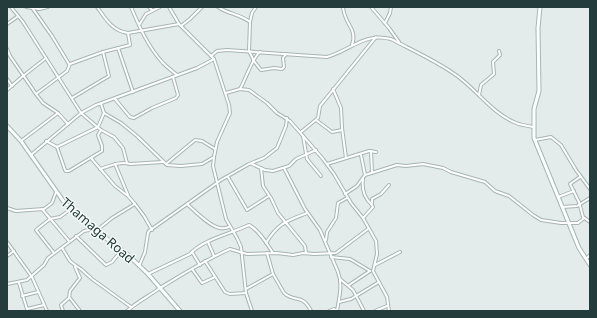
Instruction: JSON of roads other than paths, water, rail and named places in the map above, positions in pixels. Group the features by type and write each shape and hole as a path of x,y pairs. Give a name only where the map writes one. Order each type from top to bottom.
{"street":[{"path":"12,7 81,113 101,130 113,136 122,147 127,163"},
{"path":"26,7 33,9 44,9 48,7"},
{"path":"97,7 112,27 121,32 128,33 180,25 188,22 202,7"},
{"path":"131,7 141,31 152,49 162,62 177,75"},
{"path":"149,7 152,10"},
{"path":"139,26 144,15 160,7"},
{"path":"169,7 180,25 214,59 226,93 230,113 215,150 213,166 226,219 229,227 240,244 245,289 252,311"},
{"path":"218,7 226,12 242,16 250,22"},
{"path":"256,7 252,12 250,22 249,51 253,59 261,70 274,68 282,69 284,67 283,58 286,54"},
{"path":"343,7 345,19 353,30 354,36 351,46"},
{"path":"371,7 385,23 399,43"},
{"path":"385,23 391,7"},
{"path":"540,7 538,35 539,91 534,109 535,140 568,223 579,248 590,265"},
{"path":"33,9 57,43 69,64 68,70 36,94"},
{"path":"7,24 18,16"},
{"path":"69,64 131,44 128,33"},
{"path":"211,56 222,50 327,57 337,54 371,37 377,36 391,39 452,73 509,120 534,127"},
{"path":"300,132 316,120 320,106 377,36"},
{"path":"118,48 133,92"},
{"path":"7,49 8,55 43,103 58,113 68,124"},
{"path":"72,98 109,76 103,52"},
{"path":"240,89 253,59 260,52"},
{"path":"479,95 481,85 494,75 493,62 500,55 500,52"},
{"path":"7,90 46,58"},
{"path":"30,155 81,113 101,103 199,68 214,59"},
{"path":"115,99 130,117 134,118 152,108 176,98 178,95 173,77"},
{"path":"7,79 12,86"},
{"path":"226,93 240,89 249,90 286,118 316,150 347,198 363,218 377,245 378,254 372,270 349,285"},
{"path":"333,89 341,108 346,158"},
{"path":"57,147 98,127 104,113 101,103"},
{"path":"21,142 58,113"},
{"path":"104,113 121,123 132,132 166,164 181,166 204,163 214,157"},
{"path":"140,266 145,252 148,233 217,183 264,158 279,147 286,126 286,118"},
{"path":"316,120 332,132 342,130"},
{"name":"Thamaga Road","path":"7,126 21,142 56,192 71,209 140,266 180,311"},
{"path":"46,141 57,147 66,171 103,151 98,135 101,130"},
{"path":"303,135 306,155 309,162 321,176"},
{"path":"535,140 548,137 561,145 580,177 590,189"},
{"path":"166,164 195,140 200,140 215,150"},
{"path":"251,164 274,172 289,166 296,159 316,150"},
{"path":"326,164 371,151 376,152"},
{"path":"371,151 372,172"},
{"path":"361,155 364,190 366,198 372,204"},
{"path":"91,158 115,186 128,196 135,204 152,230"},
{"path":"100,169 115,164 163,162"},
{"path":"115,164 128,196"},
{"path":"345,194 357,186 364,176 372,172 398,164 406,166 423,164 443,168 451,172 485,182 495,191 509,196 538,219 580,223 584,218"},
{"path":"261,168 262,184 284,223 305,246 306,253"},
{"path":"284,168 307,212 318,227 340,278 340,294 337,311 329,311"},
{"path":"228,177 247,210 269,196"},
{"path":"580,177 571,184 580,204 582,216 590,222"},
{"path":"363,218 373,209 372,199 381,194 389,185"},
{"path":"357,186 364,190"},
{"path":"557,197 574,191"},
{"path":"8,209 16,211 42,210 52,203 56,192"},
{"path":"325,242 327,232 336,218 338,203 347,198"},
{"path":"561,207 575,206 590,198"},
{"path":"7,284 19,283 32,277 44,265 48,258 76,236 86,230 95,230 135,204"},
{"path":"188,205 216,228 229,227"},
{"path":"54,254 36,230 50,219 60,217 71,209"},
{"path":"42,210 69,242"},
{"path":"266,243 275,229 307,212"},
{"path":"148,274 190,254 208,242 250,226 273,253"},
{"path":"127,311 160,288 205,261 231,249 242,254 273,253 293,255 339,252 368,229"},
{"path":"76,236 106,265 112,262 122,250"},
{"path":"7,242 32,277 47,311"},
{"path":"208,242 214,256"},
{"path":"62,248 67,257 75,265 131,308"},
{"path":"7,256 14,251"},
{"path":"192,252 200,265"},
{"path":"374,266 400,252"},
{"path":"267,253 272,274 286,295 302,299 311,311"},
{"path":"586,259 590,255"},
{"path":"331,257 350,259 372,270 387,297 389,311"},
{"path":"205,261 222,290 227,294 246,293"},
{"path":"75,265 80,278 70,291 70,298 80,311"},
{"path":"192,269 202,283 215,277"},
{"path":"245,289 272,274"},
{"path":"340,278 349,285 357,296 364,311"},
{"path":"339,302 347,301 357,296 379,282"},
{"path":"19,283 27,309 44,305"},
{"path":"22,296 38,292"},
{"path":"62,311 61,305 70,298"},
{"path":"375,311 388,306"}]}
